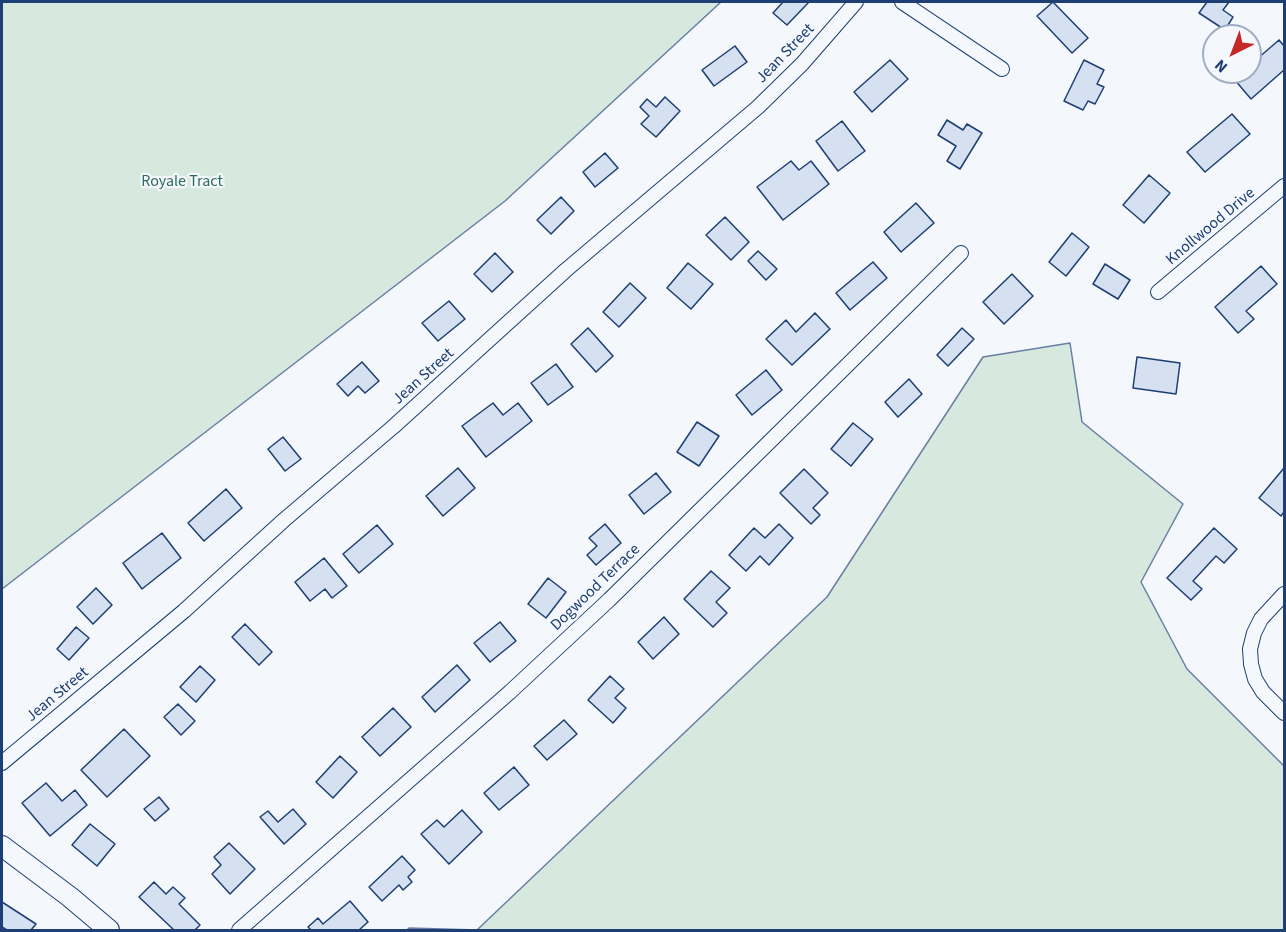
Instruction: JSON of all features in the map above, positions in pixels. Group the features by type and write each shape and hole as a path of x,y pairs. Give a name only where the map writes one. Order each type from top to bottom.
{"main road":[{"path":"2,846 70,897 109,930"}],"street":[{"name":"Jean Street","path":"2,763 184,611 284,520 393,428 566,270 758,106 802,64 856,2"},
{"path":"902,2 1002,69"},
{"name":"Knollwood Drive","path":"1158,292 1284,186"},
{"name":"Dogwood Terrace","path":"239,930 510,692 609,600 961,253"},
{"path":"1284,594 1261,619 1250,649 1255,678 1263,692 1284,713"}],"green space":[{"name":"Royale Tract","path":"2,2 721,2 505,201 2,589"},
{"path":"1070,343 1082,422 1183,504 1141,582 1187,669 1284,766 1284,930 477,930 827,597 983,357"},
{"path":"409,928 477,930 407,930"}],"building":[{"path":"783,2 809,2 787,25 773,13"},
{"path":"1053,2 1088,38 1072,53 1037,16"},
{"path":"1207,2 1229,2 1223,10 1233,17 1229,24 1216,24 1199,13"},
{"path":"1279,40 1284,46 1284,70 1251,99 1238,84 1262,84 1262,55"},
{"path":"735,46 747,62 714,86 702,70"},
{"path":"890,60 908,79 872,112 854,92"},
{"path":"1084,60 1104,70 1097,84 1104,87 1095,104 1088,101 1083,110 1064,101"},
{"path":"665,97 680,111 656,137 641,124 649,116 640,107 647,99 656,107"},
{"path":"1232,114 1250,134 1205,172 1187,152"},
{"path":"947,120 963,130 967,124 982,133 960,169 947,161 956,146 938,135"},
{"path":"842,121 865,151 838,171 816,141"},
{"path":"605,153 618,168 595,187 583,172"},
{"path":"791,161 799,170 811,161 829,184 783,220 757,187"},
{"path":"1149,175 1170,193 1144,223 1123,205"},
{"path":"561,197 574,211 551,234 537,220"},
{"path":"916,203 934,223 901,252 884,232"},
{"path":"725,217 749,242 731,260 706,235"},
{"path":"1072,233 1089,247 1066,276 1049,262"},
{"path":"758,251 777,269 766,280 748,261"},
{"path":"495,253 513,272 492,292 474,274"},
{"path":"873,262 887,278 850,310 836,293"},
{"path":"688,263 713,284 691,309 667,288"},
{"path":"1105,264 1130,280 1118,299 1093,284"},
{"path":"1261,266 1277,284 1246,311 1254,319 1238,333 1215,307"},
{"path":"1012,274 1033,296 1004,324 983,302"},
{"path":"630,283 646,298 619,327 603,312"},
{"path":"449,301 465,319 438,341 422,323"},
{"path":"815,313 830,329 792,365 766,339 786,320 796,332"},
{"path":"588,328 613,356 596,372 571,344"},
{"path":"962,328 974,339 948,366 937,355"},
{"path":"1137,357 1180,363 1176,394 1133,388"},
{"path":"362,362 379,381 365,393 358,386 348,396 337,384"},
{"path":"556,364 573,387 548,405 531,383"},
{"path":"766,370 782,390 752,415 736,395"},
{"path":"909,379 922,394 898,417 885,402"},
{"path":"493,403 503,415 518,403 532,421 486,457 462,426"},
{"path":"697,422 719,436 699,466 677,452"},
{"path":"853,423 873,439 851,466 831,449"},
{"path":"283,437 301,459 285,471 268,449"},
{"path":"458,468 475,488 443,516 426,496"},
{"path":"1284,468 1284,512 1281,516 1259,498"},
{"path":"804,469 828,493 813,508 820,515 811,524 780,493"},
{"path":"656,473 671,492 644,514 629,495"},
{"path":"226,489 242,508 204,541 188,523"},
{"path":"605,524 621,543 596,565 587,555 597,546 589,538"},
{"path":"779,524 793,538 769,565 760,556 746,571 729,555 754,528 765,538"},
{"path":"377,525 393,544 359,573 343,554"},
{"path":"1214,528 1237,549 1224,563 1216,556 1193,581 1202,589 1191,600 1167,578"},
{"path":"162,533 181,558 142,589 123,563"},
{"path":"324,558 347,586 332,598 325,589 310,601 295,582"},
{"path":"711,571 730,588 716,602 727,613 713,627 684,599"},
{"path":"548,578 566,592 546,618 528,604"},
{"path":"96,588 112,605 93,624 77,607"},
{"path":"664,617 679,634 653,659 638,642"},
{"path":"500,622 516,641 490,662 474,643"},
{"path":"245,624 272,652 259,665 232,637"},
{"path":"76,627 89,638 69,660 57,649"},
{"path":"457,665 470,680 435,712 422,697"},
{"path":"200,666 215,680 196,702 180,687"},
{"path":"610,676 624,689 615,698 626,708 613,723 588,700"},
{"path":"178,704 195,721 181,735 164,717"},
{"path":"393,708 411,727 380,756 362,737"},
{"path":"564,720 577,734 547,760 534,746"},
{"path":"124,729 150,756 107,797 81,770"},
{"path":"340,756 357,772 333,798 316,782"},
{"path":"514,767 529,785 499,810 484,793"},
{"path":"46,783 62,801 75,790 87,805 50,836 22,803"},
{"path":"159,797 169,809 155,821 144,809"},
{"path":"293,809 306,824 284,844 260,817 268,811 278,822"},
{"path":"462,810 482,832 449,864 421,834 437,820 444,827"},
{"path":"90,824 115,844 97,866 72,845"},
{"path":"229,843 255,869 230,894 212,874 221,865 214,857"},
{"path":"402,856 415,870 408,877 412,882 403,890 399,885 382,901 369,887"},
{"path":"154,882 166,894 173,887 185,898 179,904 200,925 195,930 174,930 139,897"},
{"path":"350,901 368,922 359,930 311,930 308,927 318,918 323,924"},
{"path":"2,902 36,924 31,930 7,930 2,927"}]}
